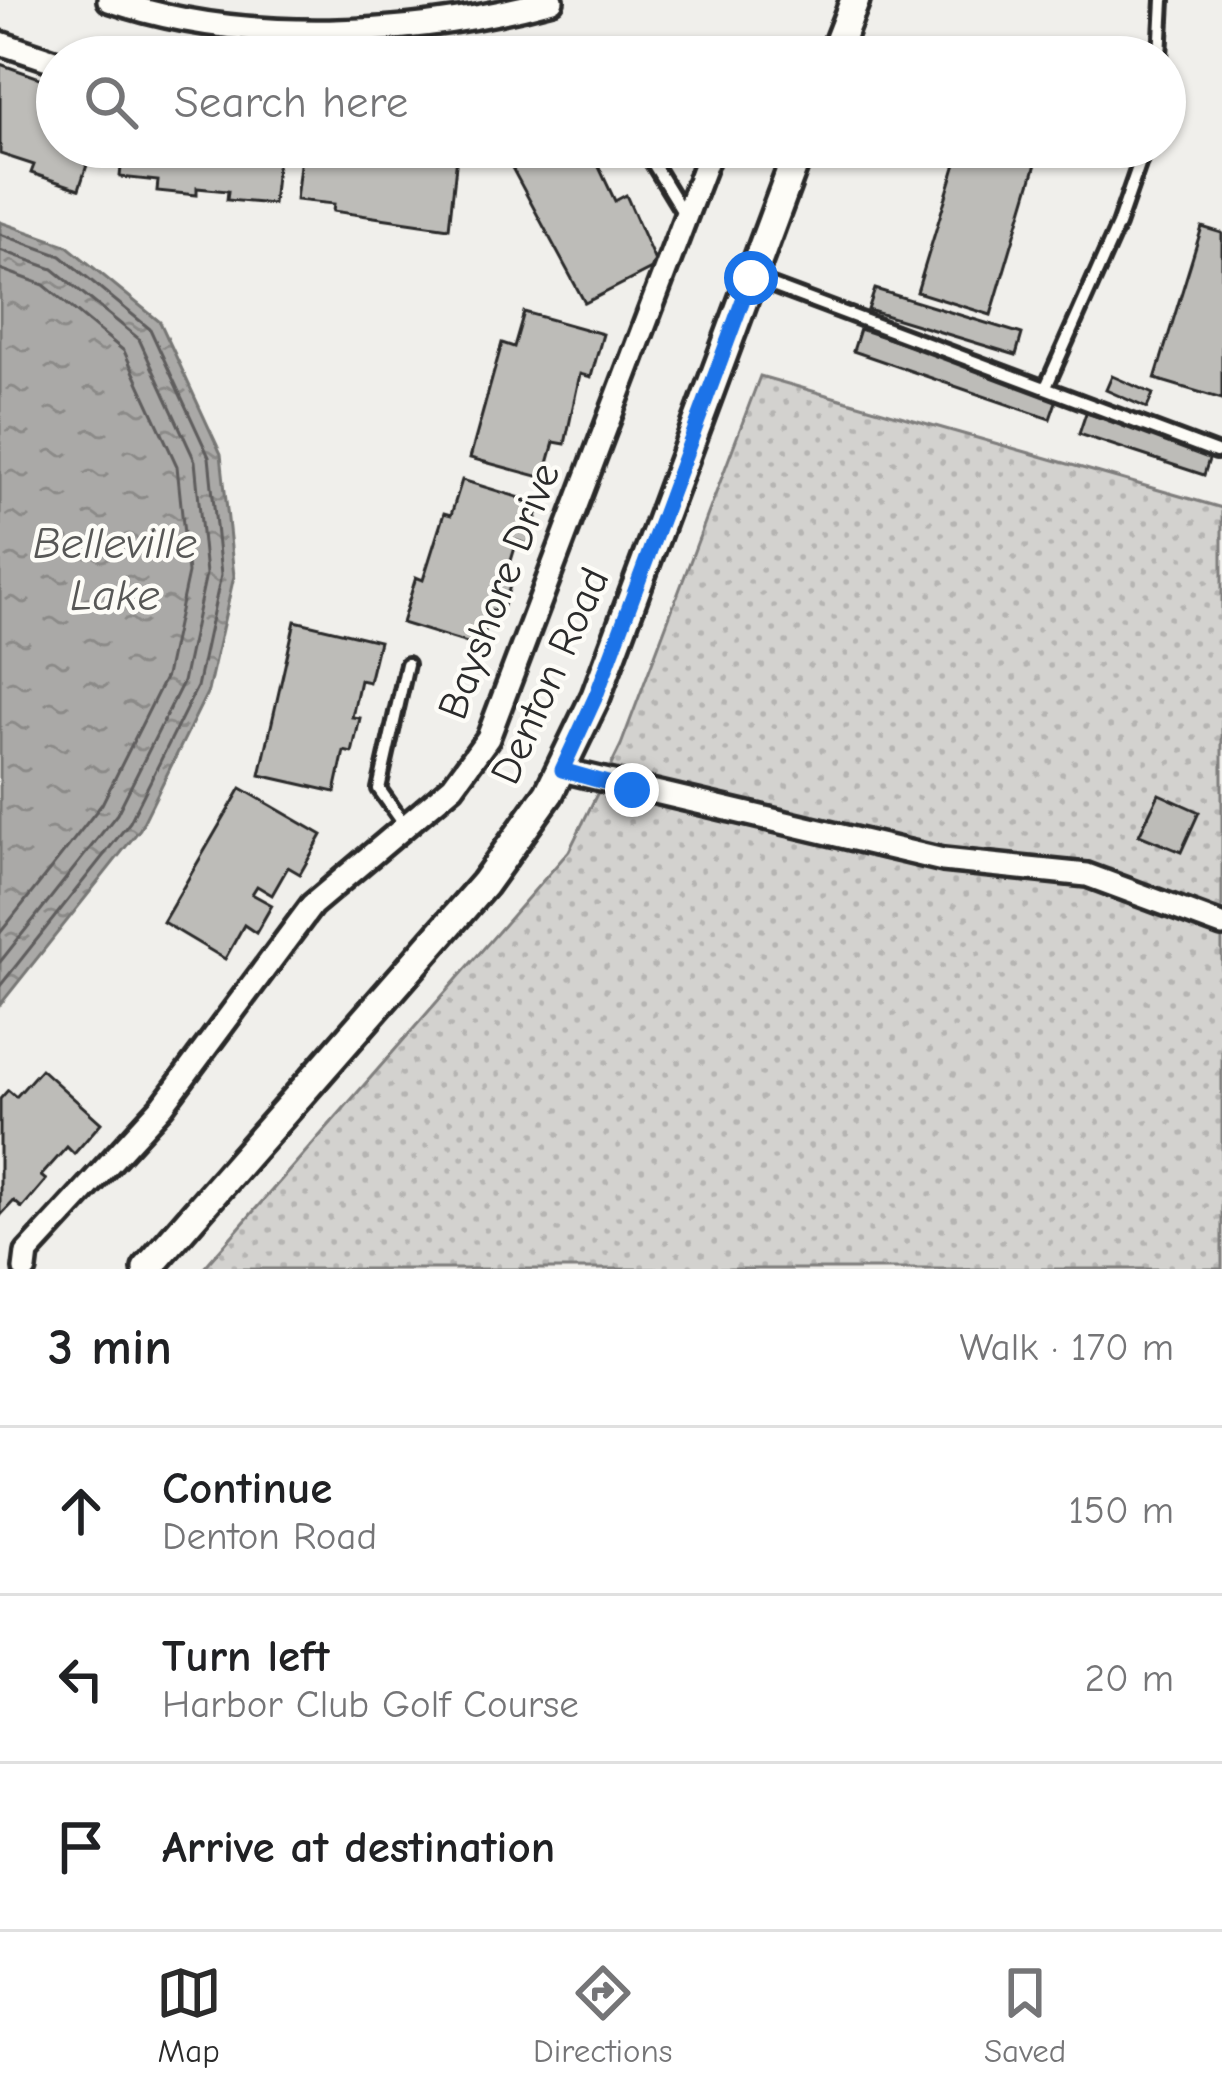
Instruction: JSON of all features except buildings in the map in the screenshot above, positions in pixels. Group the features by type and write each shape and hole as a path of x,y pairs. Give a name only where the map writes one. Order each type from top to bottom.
{"street":[{"path":"109,0 179,17 306,30 437,23 551,0"},
{"path":"841,36 854,0"},
{"path":"0,43 36,55"},
{"name":"Bayshore Drive","path":"25,1269 27,1253 164,1105 312,905 453,786 488,738 704,168"},
{"name":"Denton Road","path":"147,1269 484,884 520,838 562,770 596,696 792,168"},
{"path":"562,770 943,860 1087,875 1222,925"}],"lane":[{"path":"1161,36 1163,0"},
{"path":"656,168 686,219"},
{"path":"1046,388 1118,225 1138,168"},
{"path":"751,278 1216,452"},
{"path":"406,664 380,789 406,827"}],"shaded area":[{"path":"760,376 1222,508 1222,1269 203,1269 569,851 621,745"}],"water":[{"name":"Belleville Lake","path":"0,222 66,245 160,322 221,454 234,576 208,691 140,829 0,1005"}],"route":[{"path":"632,790 562,770 596,696 751,278"}]}
